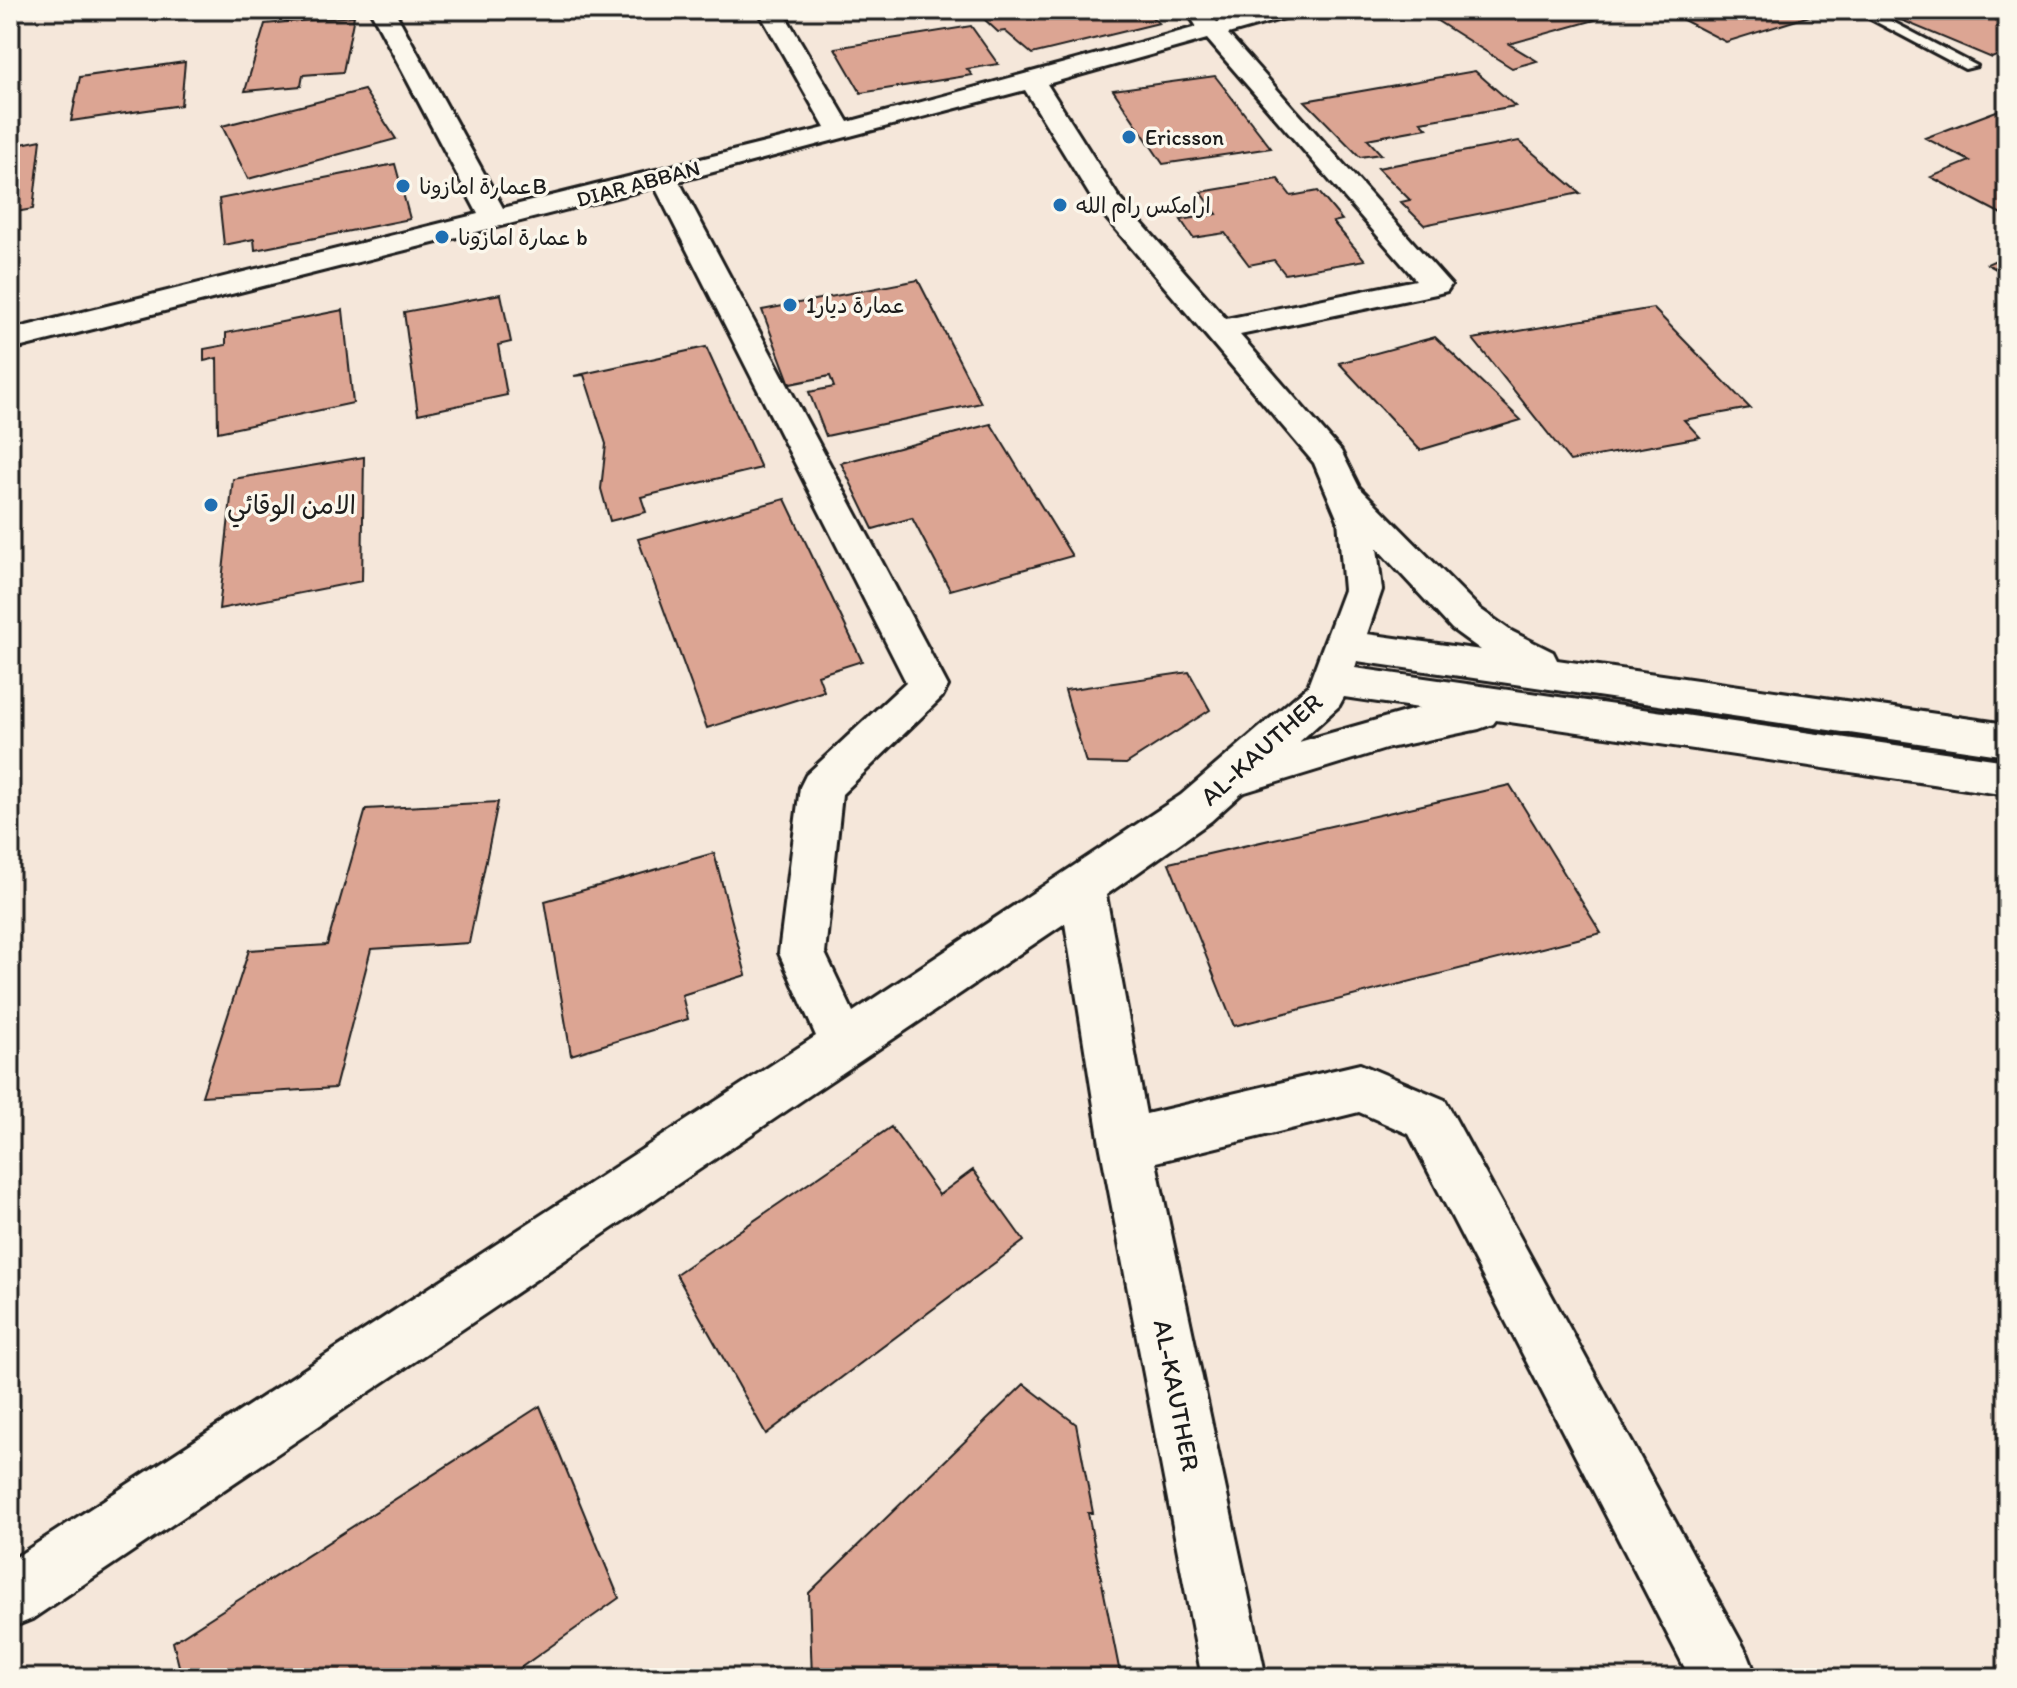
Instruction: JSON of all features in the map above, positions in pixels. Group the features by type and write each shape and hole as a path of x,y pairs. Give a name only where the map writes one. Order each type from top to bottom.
{"street":[{"path":"382,10 495,220"},
{"path":"770,10 841,132"},
{"path":"1031,79 1204,20 1287,10"},
{"path":"1204,20 1436,285 1219,330"},
{"name":"DIAR ABBAN","path":"10,340 841,132 1031,79"},
{"name":"AL-KAUTHER","path":"1031,79 1107,201 1329,459 1356,520 1363,590 1325,695 1196,808 1082,887 1126,1144 1234,1678"},
{"path":"663,176 928,686 821,787 802,953 844,1045"},
{"path":"1342,489 1466,619 1497,641 1562,676"},
{"path":"1337,662 1562,676 1995,734"},
{"path":"1337,662 1518,707 2007,778"},
{"path":"1220,786 1342,742 1446,718 1518,707"},
{"path":"10,1597 1082,887"},
{"path":"1126,1144 1360,1088 1427,1117 1725,1678"}],"lane":[{"path":"1860,10 1970,66"}],"building":[{"path":"1016,10 1143,10 1159,23 1032,54 1005,31 998,32 983,18"},
{"path":"1420,10 1576,10 1595,20 1509,44 1537,61 1512,68"},
{"path":"1664,10 1823,10 1826,11 1726,42"},
{"path":"2007,10 2007,51 1992,58 1882,12"},
{"path":"354,16 343,72 303,75 301,86 245,91 265,24"},
{"path":"971,26 998,64 967,69 972,75 861,93 835,48"},
{"path":"185,62 181,105 71,121 80,77"},
{"path":"1475,71 1515,106 1421,122 1427,128 1367,139 1381,154 1360,157 1305,101"},
{"path":"1215,76 1271,148 1163,164 1113,90"},
{"path":"364,90 396,139 248,179 222,126"},
{"path":"2007,107 2007,217 1931,177 1970,161 1925,138"},
{"path":"41,140 33,209 10,213 10,156 21,154 21,144"},
{"path":"1519,141 1580,193 1424,225 1401,202 1410,200 1378,168"},
{"path":"395,164 410,219 255,250 254,239 224,245 219,199"},
{"path":"1278,179 1291,196 1318,191 1342,220 1333,222 1365,260 1285,274 1274,260 1249,265 1225,233 1193,238 1181,220 1217,214 1201,192"},
{"path":"2007,255 2007,275 1987,264"},
{"path":"918,280 981,403 826,436 809,392 834,387 830,376 790,384 762,310"},
{"path":"501,294 511,342 498,345 507,395 418,414 404,312"},
{"path":"1653,308 1750,408 1684,420 1700,437 1570,461 1473,339"},
{"path":"343,310 353,403 218,432 217,358 204,361 204,349 226,345 226,333"},
{"path":"1435,337 1521,420 1420,450 1339,363"},
{"path":"706,347 761,468 641,497 646,512 610,521 601,489 606,444 584,375 574,376"},
{"path":"991,424 1072,556 950,590 912,518 873,529 841,463"},
{"path":"364,457 362,581 219,609 233,479"},
{"path":"785,499 862,661 818,675 824,691 707,728 638,539"},
{"path":"1189,672 1210,710 1126,764 1086,763 1065,690"},
{"path":"1510,785 1601,933 1234,1026 1169,863"},
{"path":"498,802 469,943 371,949 335,1088 202,1096 249,950 327,945 366,809"},
{"path":"714,853 746,975 682,995 688,1019 571,1055 545,901"},
{"path":"891,1127 939,1195 973,1170 1024,1241 766,1434 676,1274"},
{"path":"1024,1384 1076,1424 1093,1513 1088,1513 1121,1678 812,1678 809,1593"},
{"path":"540,1406 619,1598 506,1678 182,1678 173,1642"}],"place":[{"name":"Ericsson","path":"1129,137"},
{"name":"عمارة امازوناB","path":"403,186"},
{"name":"ارامكس رام الله","path":"1060,205"},
{"name":"عمارة امازونا b","path":"442,237"},
{"name":"عمارة ديار1","path":"790,305"},
{"name":"الامن الوقائي","path":"211,505"}]}
